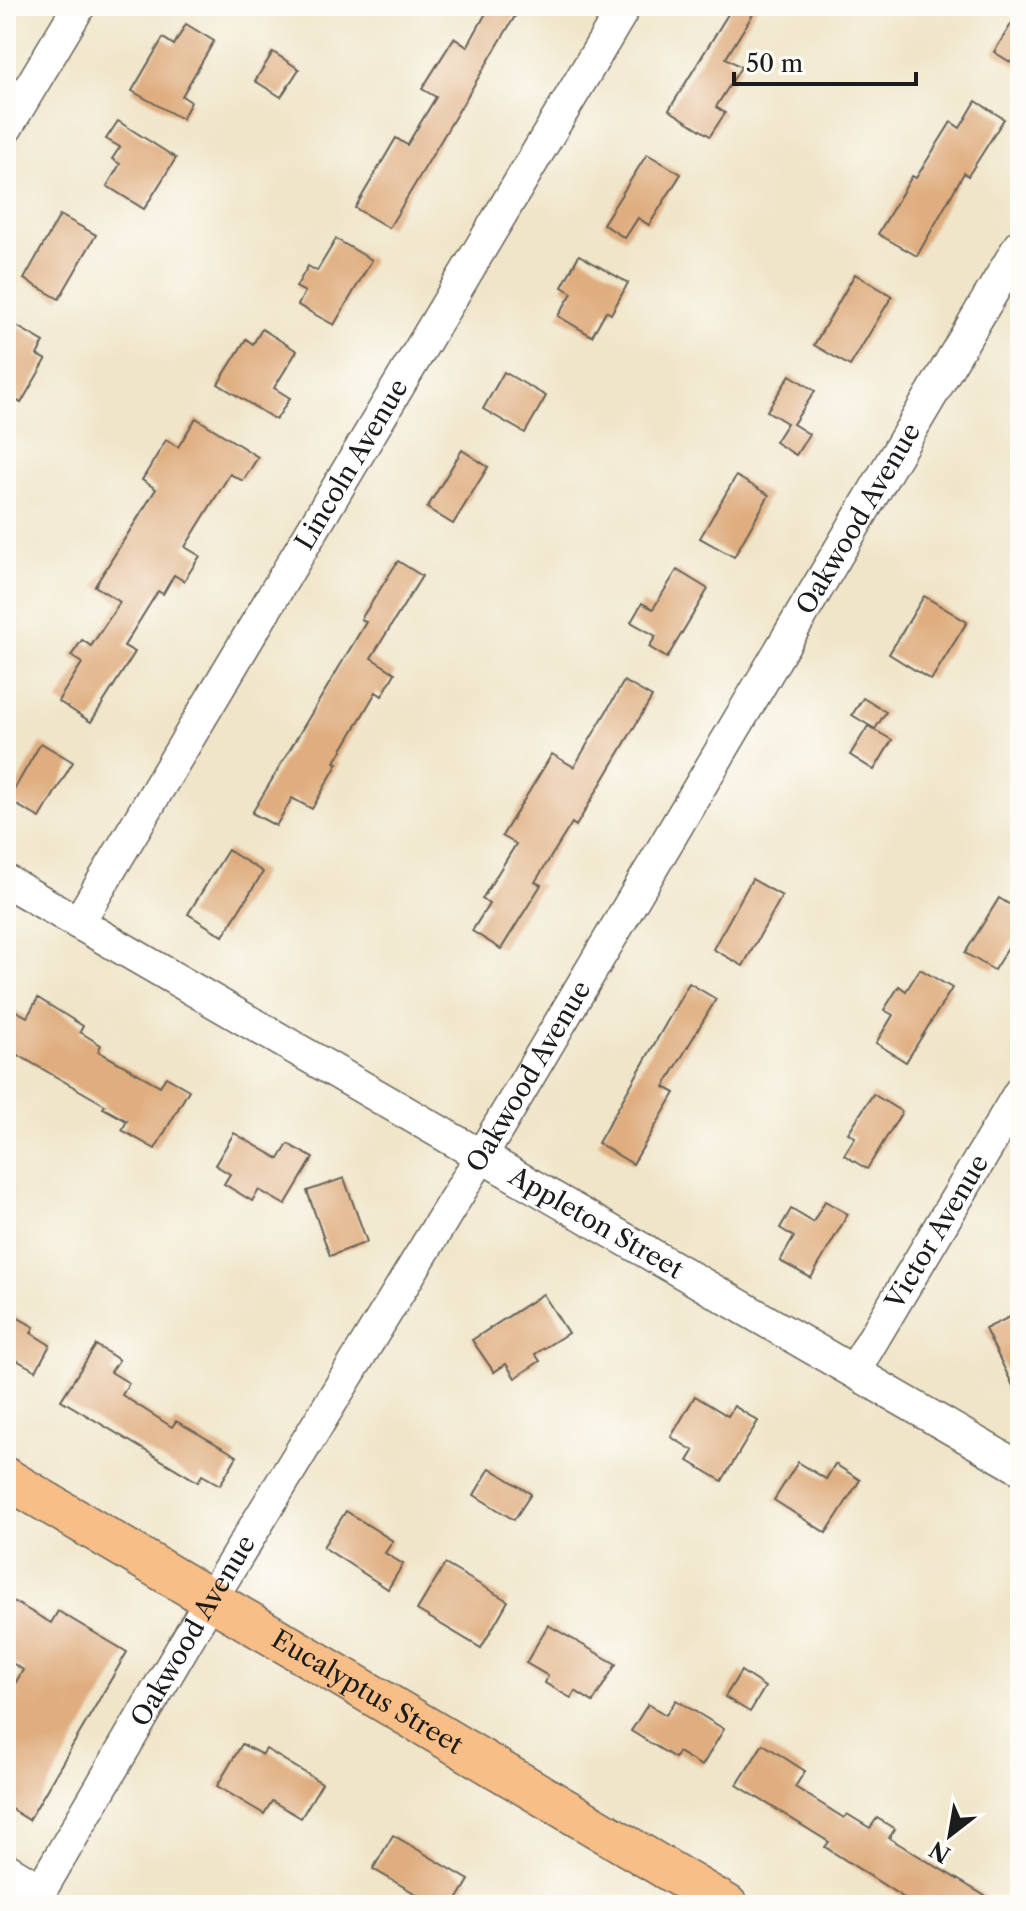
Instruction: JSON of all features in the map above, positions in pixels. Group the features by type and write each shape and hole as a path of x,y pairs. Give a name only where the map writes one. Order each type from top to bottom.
{"main road":[{"name":"Eucalyptus Street","path":"6,1478 727,1905"}],"street":[{"path":"6,128 79,6"},
{"name":"Lincoln Avenue","path":"78,923 625,6"},
{"name":"Oakwood Avenue","path":"36,1897 211,1599 482,1155 1020,245"},
{"name":"Appleton Street","path":"6,881 1020,1468"},
{"name":"Victor Avenue","path":"854,1371 1020,1092"},
{"path":"6,1869 36,1897"}],"building":[{"path":"490,6 521,6 389,228 355,208 396,138 407,145 436,97 422,89 454,38 467,47"},
{"path":"733,6 758,6 726,58 741,67 716,107 725,113 710,136 669,110"},
{"path":"1020,10 1020,68 994,52"},
{"path":"186,24 214,41 182,96 191,102 182,119 132,91 163,38 174,45"},
{"path":"273,52 299,69 281,97 255,81"},
{"path":"976,101 1004,119 968,176 964,173 917,256 878,234 912,176 916,178 951,122 960,128"},
{"path":"118,121 176,158 144,209 107,186 120,164 112,159 120,147 106,139"},
{"path":"647,154 681,174 649,225 638,218 625,238 603,224"},
{"path":"60,215 96,235 59,299 24,279"},
{"path":"336,239 372,260 334,325 298,305 305,292 296,287 308,266 317,271"},
{"path":"579,255 628,283 611,314 606,311 592,336 558,316 572,293 562,287"},
{"path":"855,274 892,296 850,366 814,345"},
{"path":"6,320 44,342 37,355 46,360 21,403 6,394"},
{"path":"262,329 297,351 274,388 290,398 276,420 218,384 246,339 253,344"},
{"path":"504,372 546,396 525,433 483,409"},
{"path":"790,375 815,391 793,424 809,434 796,455 775,442 787,423 767,411"},
{"path":"196,418 258,457 243,481 230,474 185,547 200,556 184,581 174,575 163,594 158,591 124,646 135,652 91,722 58,701 82,663 71,656 82,640 91,646 120,602 95,586 156,489 142,480 166,440 178,447"},
{"path":"462,450 488,467 453,524 427,508"},
{"path":"736,476 769,495 734,557 700,538"},
{"path":"398,561 422,576 371,658 395,673 382,696 376,692 312,809 292,798 276,826 252,813 366,622 361,619"},
{"path":"677,570 708,589 667,658 649,647 656,636 631,622 642,603 653,609"},
{"path":"924,596 967,622 931,680 889,654"},
{"path":"624,681 652,697 576,826 572,823 535,882 541,885 501,949 472,931 489,904 482,899 516,844 502,836 552,754 574,767"},
{"path":"863,698 886,712 875,729 852,715"},
{"path":"868,726 892,740 874,770 850,755"},
{"path":"41,743 73,762 40,818 8,800"},
{"path":"228,850 263,872 223,936 188,914"},
{"path":"752,879 782,896 743,966 713,949"},
{"path":"999,898 1020,911 1020,928 994,970 965,953"},
{"path":"920,969 952,988 906,1062 876,1043 893,1015 884,1010 899,986 906,991"},
{"path":"689,983 716,999 664,1087 675,1093 633,1164 598,1143"},
{"path":"38,998 83,1026 80,1032 101,1045 98,1051 160,1086 166,1077 189,1090 155,1149 122,1130 127,1121 103,1108 105,1105 6,1048 6,1005 27,1017"},
{"path":"873,1094 902,1112 867,1169 844,1155 855,1137 848,1133"},
{"path":"234,1133 279,1159 288,1144 313,1158 285,1205 259,1190 252,1201 224,1184 230,1174 215,1165"},
{"path":"344,1178 367,1242 330,1256 307,1191"},
{"path":"825,1201 848,1214 811,1278 780,1261 794,1237 780,1228 791,1209 813,1222"},
{"path":"543,1294 568,1333 535,1354 540,1361 515,1378 506,1364 494,1372 472,1340"},
{"path":"6,1311 34,1327 31,1333 50,1345 36,1371 6,1354"},
{"path":"1020,1312 1020,1400 985,1329"},
{"path":"96,1345 119,1360 111,1372 129,1383 122,1395 172,1427 176,1421 237,1456 220,1485 202,1475 198,1482 61,1400"},
{"path":"695,1396 728,1416 734,1406 758,1421 722,1481 688,1461 694,1451 671,1437"},
{"path":"798,1462 826,1479 835,1464 860,1480 826,1533 774,1500"},
{"path":"490,1468 531,1494 514,1520 474,1495"},
{"path":"346,1511 393,1541 385,1553 403,1564 388,1589 323,1547"},
{"path":"445,1564 508,1601 481,1648 417,1610"},
{"path":"6,1597 51,1623 58,1611 127,1652 29,1820 6,1806 6,1699 23,1670 6,1659"},
{"path":"548,1625 616,1664 593,1702 575,1691 571,1698 545,1683 548,1676 526,1663"},
{"path":"741,1671 765,1687 750,1712 725,1697"},
{"path":"676,1700 724,1729 702,1766 678,1752 675,1758 631,1731 648,1704 666,1715"},
{"path":"242,1744 262,1755 266,1749 322,1783 301,1818 272,1801 264,1814 217,1786"},
{"path":"763,1744 805,1771 795,1787 844,1818 847,1814 870,1828 877,1818 895,1829 889,1838 1000,1905 915,1905 825,1847 829,1842 737,1785"},
{"path":"393,1835 469,1880 454,1905 435,1905 373,1869"}]}
